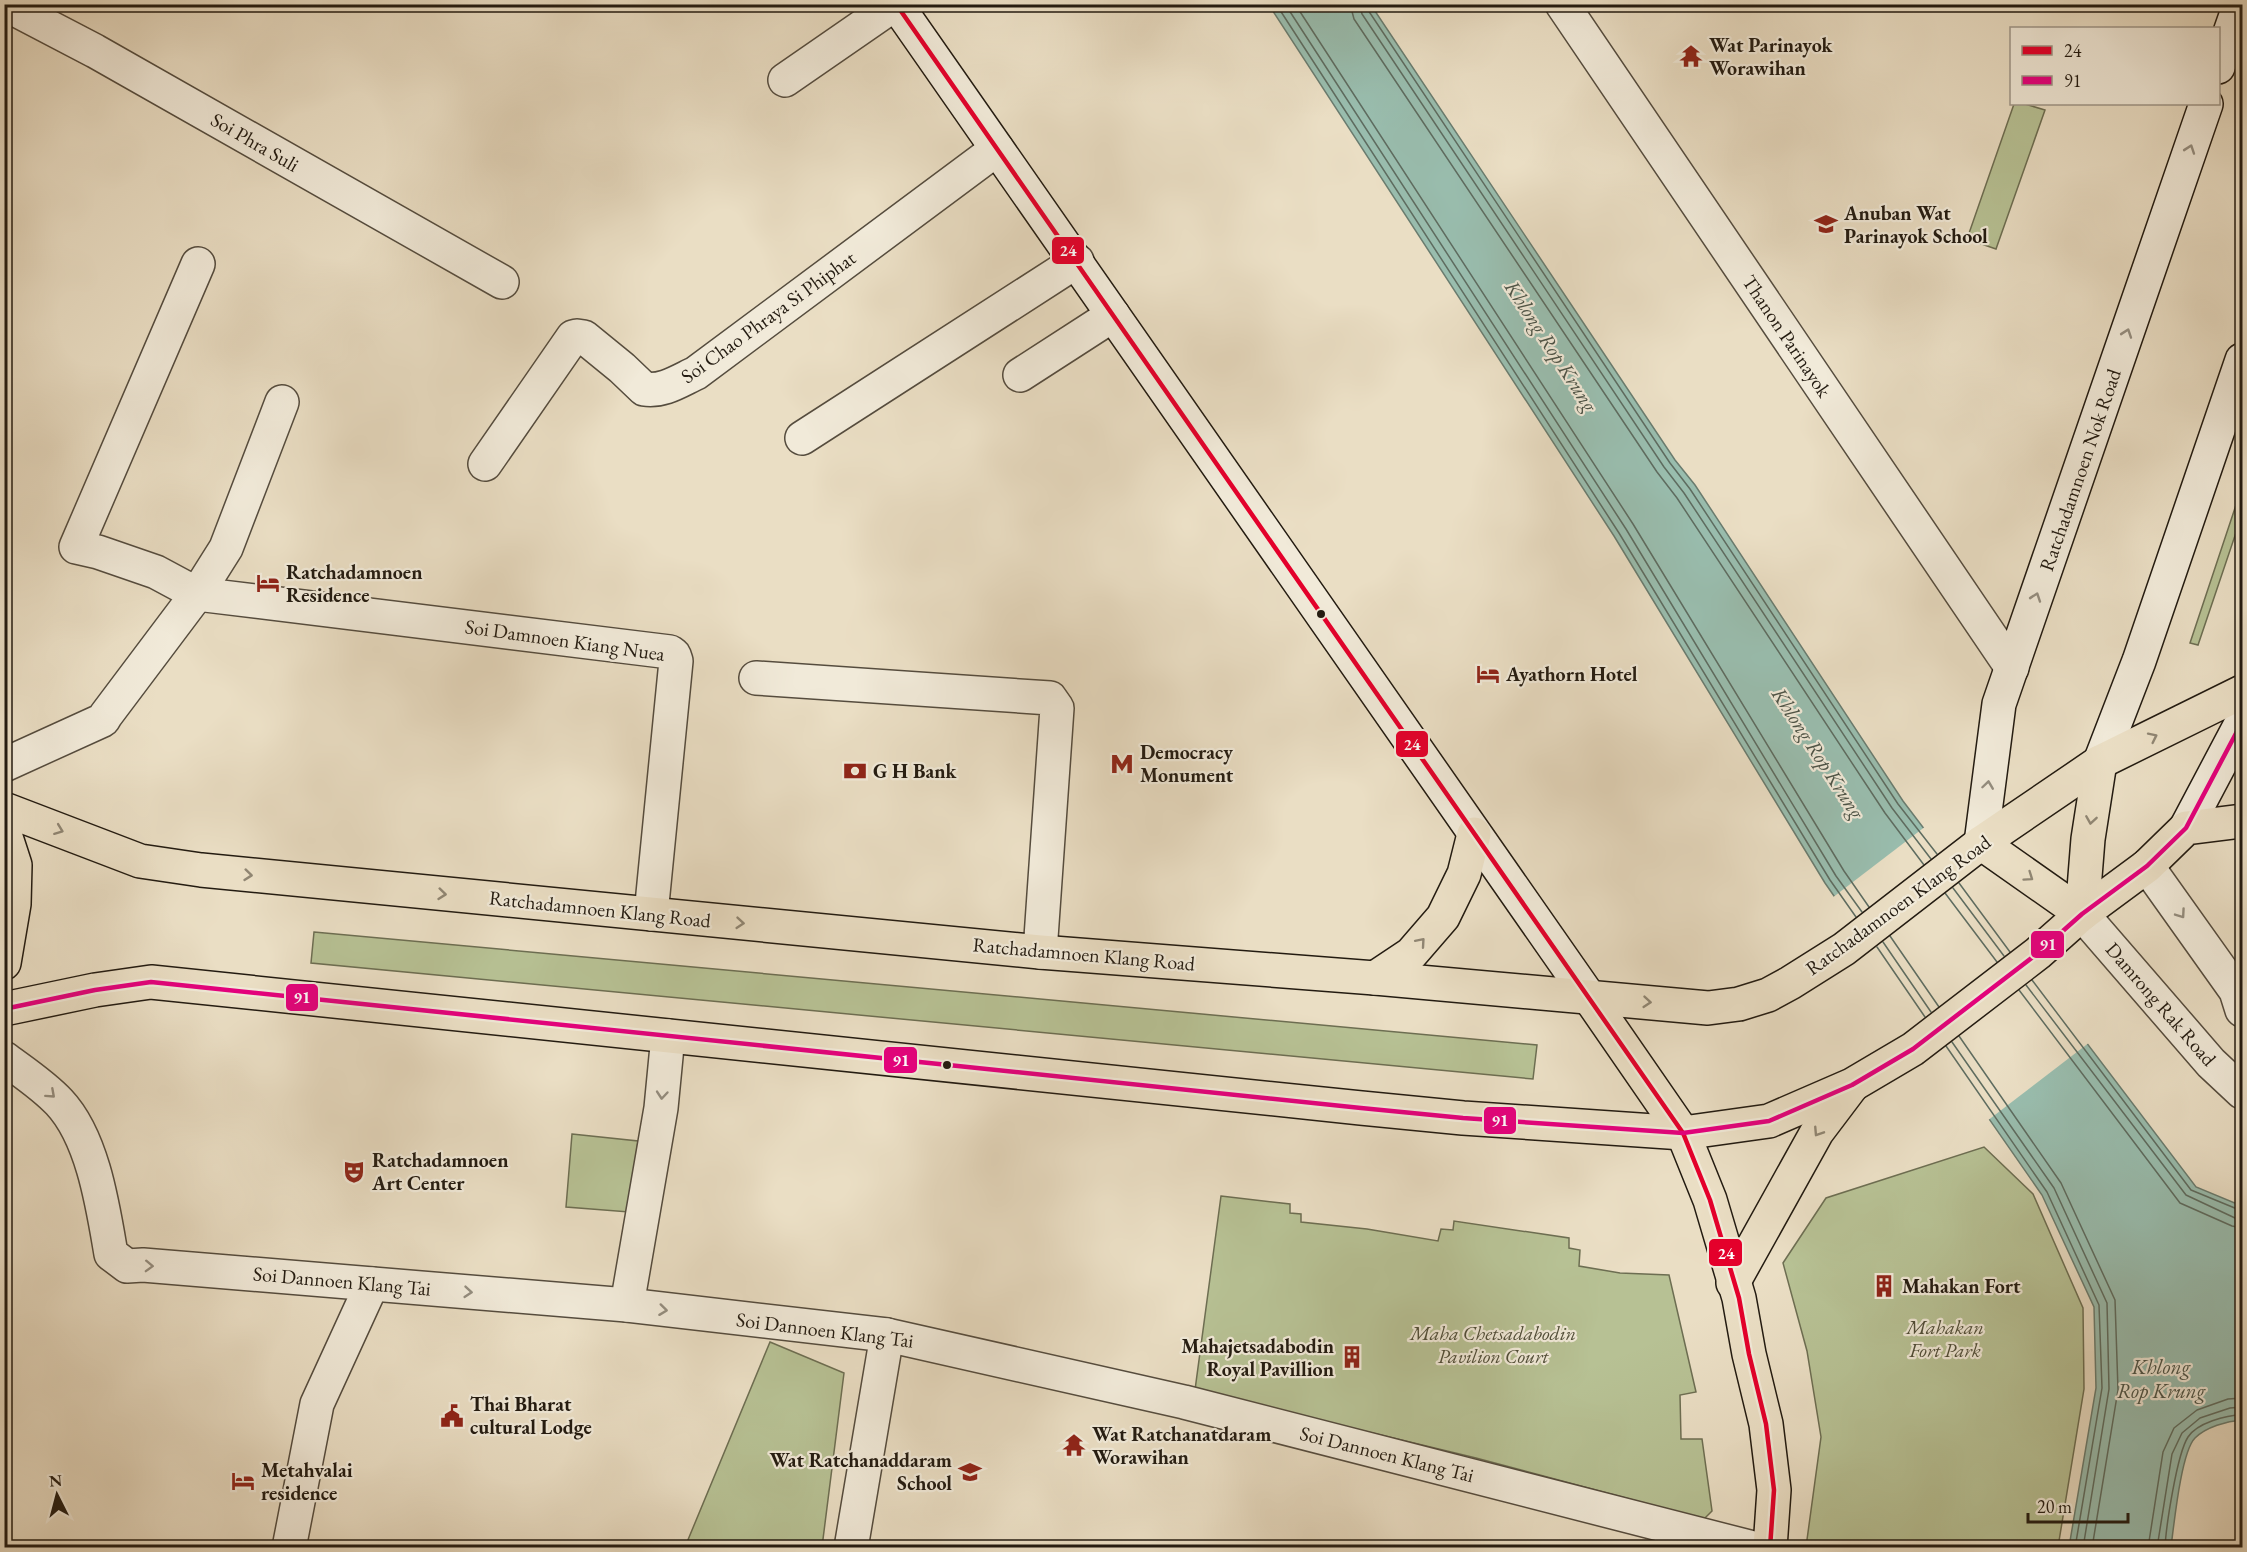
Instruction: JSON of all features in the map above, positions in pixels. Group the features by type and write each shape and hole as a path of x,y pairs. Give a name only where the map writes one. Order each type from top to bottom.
{"main road":[{"name":"Ratchadamnoen Klang Road","path":"4,810 141,861 201,870 1040,952 1376,978 1708,1008 1739,1004 1790,983 1844,949 1973,849 2100,762 2242,692"},
{"path":"2082,914 2088,839 2100,762"},
{"path":"4,1009 95,990 151,982 1463,1118 1683,1133 1769,1121 1852,1085 1913,1049 2038,953 2082,914 2147,866 2186,828 2242,821"},
{"path":"4,831 15,865 14,904 4,963"},
{"path":"1376,978 1412,954 1443,917 1464,874 1474,834"},
{"path":"1973,849 2082,914"},
{"path":"1589,997 1683,1133 1710,1200 1739,1298 1749,1354 1766,1424 1774,1490 1770,1548"},
{"path":"1733,1283 1817,1132 1852,1085"}],"street":[{"name":"Soi Phra Suli","path":"5,4 48,15 95,51 502,282"},
{"path":"785,80 896,4 1589,997"},
{"name":"Thanon Parinayok","path":"1562,4 2012,668"},
{"path":"2220,61 2240,4"},
{"name":"Ratchadamnoen Nok Road","path":"1973,849 1999,704 2206,105"},
{"name":"Soi Chao Phraya Si Phiphat","path":"485,464 573,337 584,337 644,389 660,390 672,385 696,373 997,149"},
{"path":"802,438 1077,261"},
{"path":"197,594 156,572 76,547 198,264"},
{"path":"1020,375 1113,315"},
{"path":"2100,762 2139,661 2242,360"},
{"path":"4,765 102,720 197,594 226,548 282,402"},
{"name":"Soi Damnoen Kiang Nuea","path":"197,594 670,652 676,661 651,914"},
{"path":"756,678 1044,697 1054,702 1057,708 1040,952"},
{"path":"2186,828 2242,722"},
{"path":"2147,866 2236,991 2242,1010"},
{"name":"Damrong Rak Road","path":"2082,914 2211,1063 2242,1092"},
{"path":"627,1305 661,1108 668,1036"},
{"name":"Soi Dannoen Klang Tai","path":"4,1058 43,1087 60,1102 69,1115 88,1152 102,1202 111,1254 127,1266 143,1265 627,1305 887,1335 1184,1402 1753,1548"},
{"path":"289,1548 317,1404 372,1284"},
{"path":"851,1548 887,1335"}],"green space":[{"path":"2014,105 2028,105 2045,110 1996,249 1967,239"},
{"path":"2242,487 2242,515 2198,645 2190,643"},
{"path":"314,932 1537,1045 1533,1079 311,963"},
{"path":"572,1134 638,1141 629,1212 566,1207"},
{"name":"Mahakan Fort Park","path":"1984,1147 2033,1194 2083,1308 2084,1389 2058,1547 1806,1547 1821,1437 1807,1351 1783,1263 1826,1198"},
{"name":"Maha Chetsadabodin Pavilion Court","path":"1221,1196 1290,1204 1290,1213 1301,1214 1301,1222 1367,1229 1438,1241 1441,1229 1453,1230 1454,1221 1569,1238 1569,1248 1580,1250 1579,1266 1620,1273 1669,1275 1696,1392 1680,1395 1681,1439 1702,1439 1712,1511 1704,1519 1476,1458 1195,1390"},
{"path":"770,1342 844,1373 822,1547 685,1547"}],"water":[{"name":"Khlong Rop Krung","path":"1269,5 1371,5 1675,460 1695,485 1903,801 2196,1187 2242,1206 2242,1420 2223,1423 2211,1428 2195,1438 2190,1446 2179,1489 2171,1547 2069,1547 2096,1388 2094,1307 2042,1195 1825,883 1614,536"}],"pier":[{"path":"1926,826 2090,1042 1987,1121 1832,898"}],"transit line":[{"name":"24","path":"896,4 1683,1133 1710,1200 1739,1298 1749,1354 1766,1424 1774,1490 1770,1548"},
{"name":"91","path":"4,1009 95,990 151,982 1361,1108 1463,1118 1683,1133 1769,1121 1852,1085 1913,1049 2038,953 2082,914 2147,866 2186,828 2242,722"}],"place":[{"name":"Wat Parinayok Worawihan","path":"1691,56"},
{"name":"Anuban Wat Parinayok School","path":"1826,224"},
{"name":"Ratchadamnoen Residence","path":"268,583"},
{"name":"Ayathorn Hotel","path":"1488,674"},
{"name":"Democracy Monument","path":"1122,764"},
{"name":"G H Bank","path":"855,771"},
{"name":"Ratchadamnoen Art Center","path":"354,1172"},
{"name":"Mahakan Fort","path":"1884,1286"},
{"name":"Mahajetsadabodin Royal Pavillion","path":"1352,1357"},
{"name":"Thai Bharat cultural Lodge","path":"452,1416"},
{"name":"Wat Ratchanatdaram Worawihan","path":"1074,1445"},
{"name":"Wat Ratchanaddaram School","path":"970,1472"},
{"name":"Metahvalai residence","path":"243,1481"}]}
